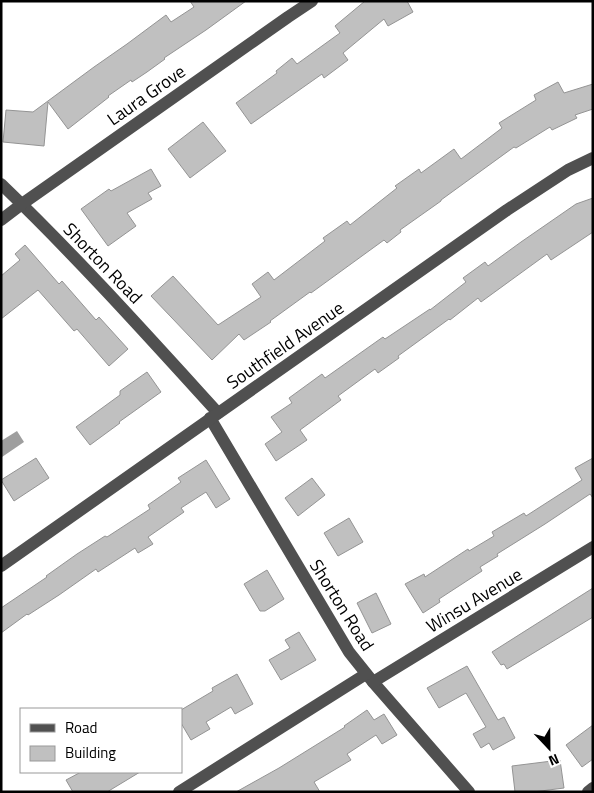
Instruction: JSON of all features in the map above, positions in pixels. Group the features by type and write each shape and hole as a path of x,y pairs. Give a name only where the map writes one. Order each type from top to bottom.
{"street":[{"name":"Laura Grove","path":"1,220 312,1"},
{"name":"Southfield Avenue","path":"1,566 507,210 568,170 593,158"},
{"name":"Shorton Road","path":"1,184 121,306 214,416 349,652 469,792"},
{"name":"Winsu Avenue","path":"179,792 593,547"},
{"path":"588,792 593,788"}],"shaded area":[{"path":"17,431 24,442 2,457 1,441"}],"building":[{"path":"190,1 246,1 147,72 132,82 131,80 108,96 68,129 48,102 44,146 3,142 6,110 33,112 166,15 171,22 194,7"},
{"path":"365,1 407,1 413,12 388,26 384,19 343,53 348,60 324,78 322,74 251,124 236,103 277,73 276,71 292,58 297,64 340,33 335,26"},
{"path":"558,82 564,93 593,84 593,109 575,115 577,118 552,130 550,127 516,148 514,147 400,230 401,232 387,243 384,240 271,322 244,340 239,334 212,360 151,296 173,276 218,325 261,297 252,284 268,272 274,280 325,241 323,238 347,221 350,225 397,188 395,186 419,169 421,173 454,149 461,159 502,128 499,123 536,100 534,95"},
{"path":"203,122 226,151 190,178 168,149"},
{"path":"151,169 161,186 148,193 152,199 127,213 136,226 108,246 81,209 109,189 111,191"},
{"path":"593,198 593,232 551,260 547,254 481,302 478,298 398,356 399,358 378,373 375,369 338,396 341,400 300,430 307,440 276,461 265,444 282,432 271,417 292,403 289,398 322,374 325,378 383,337 385,339 430,310 466,282 463,278 485,262 488,266 576,204"},
{"path":"25,245 59,284 62,281 96,320 99,317 128,349 109,366 77,329 74,331 38,290 1,319 1,276 20,260 15,254"},
{"path":"147,372 161,392 90,445 76,427 120,395 120,391"},
{"path":"36,458 49,478 14,501 1,480"},
{"path":"593,458 593,498 590,494 497,554 498,556 480,567 482,571 439,599 440,602 423,613 405,584 424,574 425,577 468,549 469,551 494,536 492,532 524,513 526,516 582,480 575,468"},
{"path":"206,460 230,499 216,508 206,492 181,508 184,512 148,537 153,544 138,553 135,548 98,572 96,569 1,633 1,608 77,554 150,509 148,505 181,482 178,478"},
{"path":"312,478 325,495 298,516 285,498"},
{"path":"349,518 363,542 338,556 324,533"},
{"path":"267,570 284,599 265,611 260,611 244,584"},
{"path":"593,588 593,617 507,669 504,664 501,665 492,652"},
{"path":"376,593 391,624 372,633 357,603"},
{"path":"299,632 316,660 281,680 269,660 290,648 285,640"},
{"path":"467,666 498,720 504,717 515,738 493,750 489,743 481,748 473,734 486,727 466,693 439,708 427,688"},
{"path":"237,674 253,704 235,714 231,707 206,722 210,729 191,740 182,725 182,709 213,691 212,688"},
{"path":"367,710 374,720 384,714 397,735 382,744 376,735 347,754 351,760 314,782 320,792 236,792 345,727"},
{"path":"593,725 593,759 582,767 566,745"},
{"path":"560,760 564,788 515,792 512,766"},
{"path":"79,773 138,773 107,792 73,792 66,780"}]}
